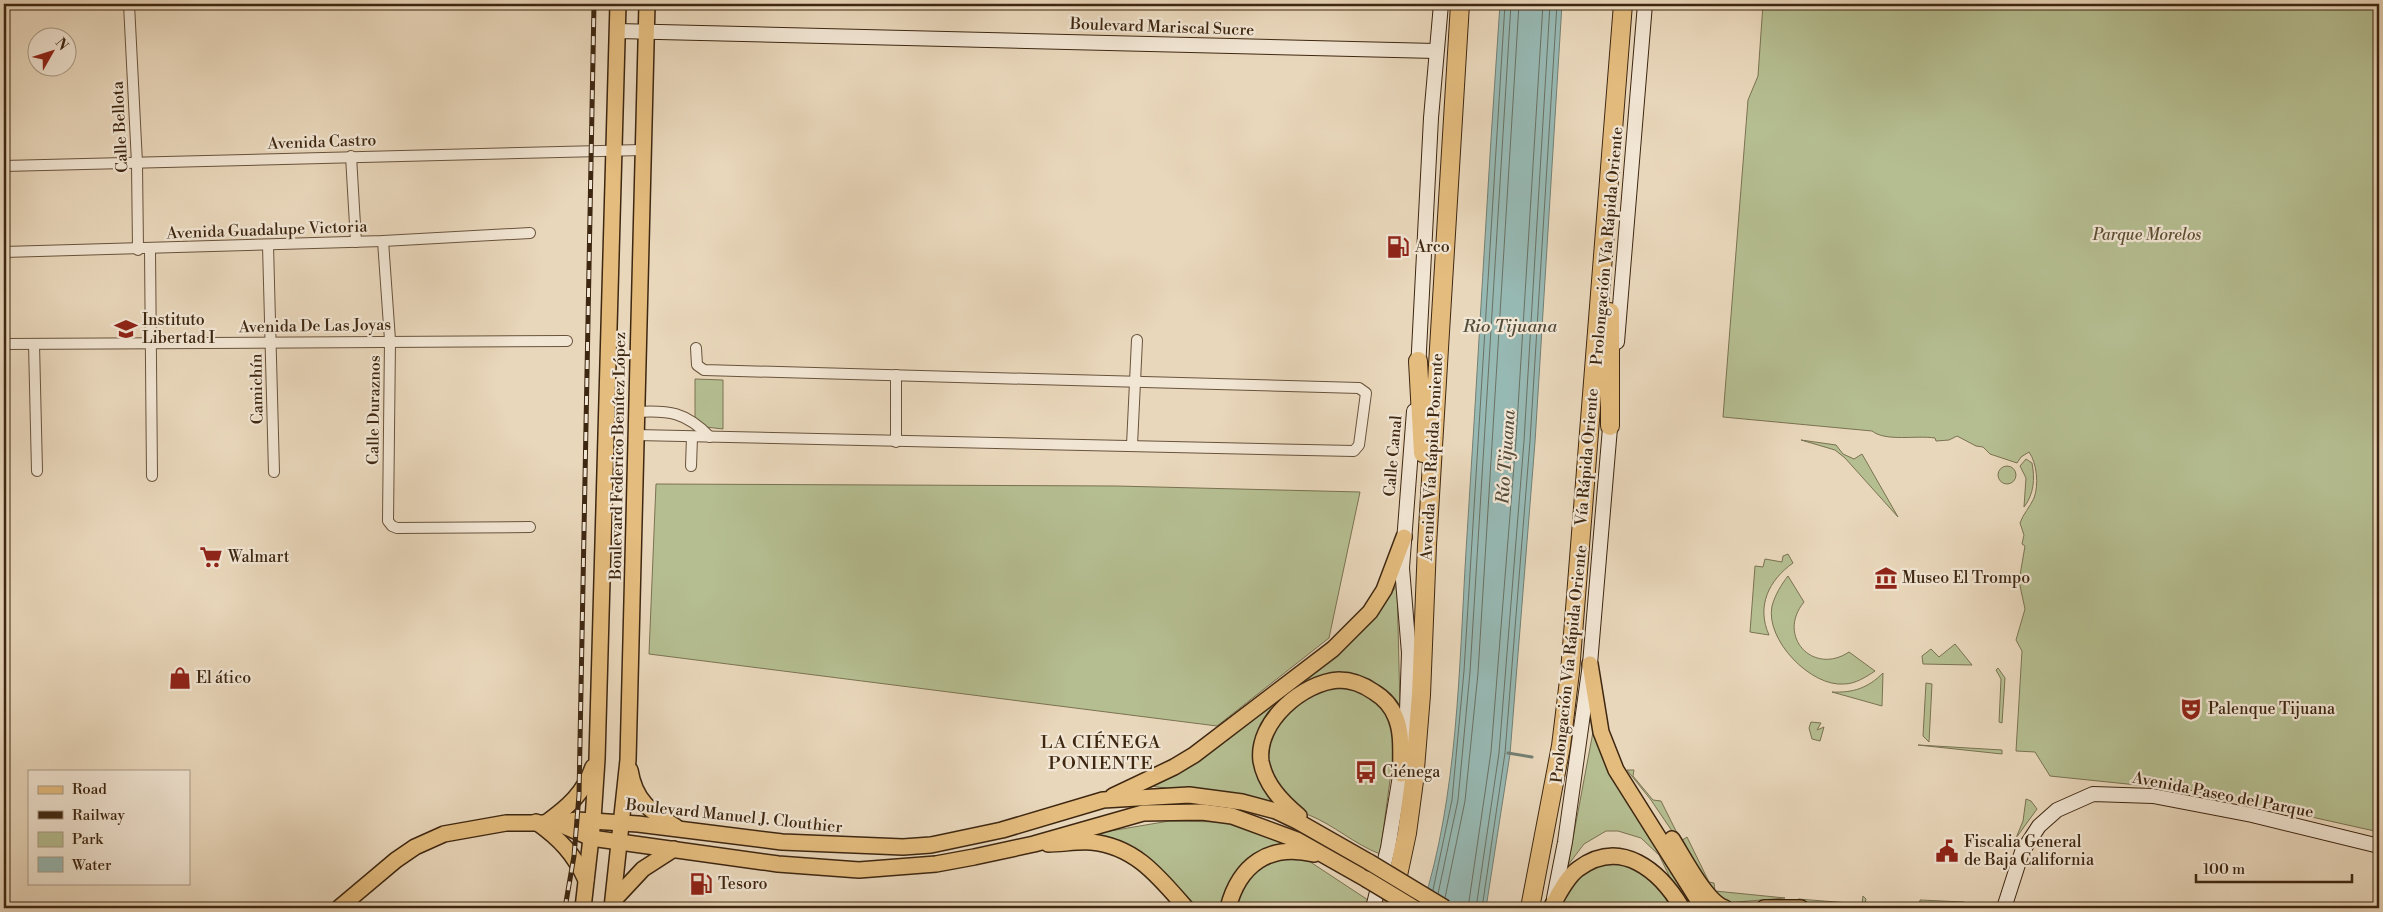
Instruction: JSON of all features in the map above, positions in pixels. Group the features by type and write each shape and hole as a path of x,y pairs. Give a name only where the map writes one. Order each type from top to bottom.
{"highway":[{"name":"Avenida Vía Rápida Poniente","path":"1391,908 1407,833 1414,781 1421,694 1427,545 1460,4"},
{"name":"Vía Rápida Oriente","path":"1530,908 1558,765 1570,672 1623,4"},
{"path":"1610,426 1610,336 1615,212 1612,152"},
{"path":"1418,361 1427,545"}],"main road":[{"name":"Boulevard Federico Benítez López","path":"583,908 593,820 597,759 618,4"},
{"name":"Boulevard Federico Benítez López","path":"613,904 628,760 647,4"},
{"name":"Calle Canal","path":"1374,908 1390,839 1409,706 1409,653 1402,568 1418,361 1436,51 1441,4"},
{"name":"Prolongación Vía Rápida Oriente","path":"1553,906 1565,842 1590,664 1645,4"},
{"name":"Boulevard Mariscal Sucre","path":"617,31 1436,51"},
{"path":"1104,800 1174,767 1194,755 1333,649 1370,612 1387,583 1404,537"},
{"path":"1590,664 1601,732 1606,750 1625,785 1703,908"},
{"path":"1319,833 1283,803 1275,793 1268,780 1261,758 1265,738 1277,716 1303,692 1326,682 1345,680 1364,686 1382,697 1396,718 1400,732 1400,774"},
{"path":"587,881 574,856 546,822 568,807 579,795 597,759"},
{"path":"628,760 634,785 648,809 679,829"},
{"path":"1625,785 1655,815 1710,897 1719,906 1725,908"},
{"name":"Avenida Paseo del Parque","path":"2004,908 2022,852 2039,826 2057,810 2093,794 2153,796 2252,815 2379,846"},
{"name":"Boulevard Manuel J. Clouthier","path":"339,908 396,860 415,847 444,834 487,826 593,820 782,842 877,847 931,845 1002,830 1104,800 1189,795 1218,798 1276,812 1319,833 1445,908"},
{"name":"Boulevard Manuel J. Clouthier","path":"546,822 591,838 778,864 859,870 936,864 1034,844 1143,813 1202,812 1232,816 1297,840 1414,908"},
{"path":"1034,844 1090,842 1128,852 1158,875 1186,908"},
{"path":"613,904 643,869 674,849"},
{"path":"1228,908 1237,884 1248,869 1262,858 1287,850 1328,858"},
{"path":"1553,906 1577,869 1599,859 1616,857 1634,860 1648,867 1661,879 1682,908"},
{"path":"1764,908 1801,908"}],"street":[{"name":"Calle Bellota","path":"129,4 137,163 138,250"},
{"name":"Avenida Castro","path":"4,166 642,150"},
{"path":"351,156 356,242"},
{"name":"Avenida Guadalupe Victoria","path":"4,252 138,250 383,241 530,233"},
{"name":"Calle Duraznos","path":"383,241 390,340 388,521 392,526 398,528 530,527"},
{"name":"Camichín","path":"268,245 274,472"},
{"path":"150,249 152,476"},
{"name":"Avenida De Las Joyas","path":"4,344 152,344 390,340 567,341"},
{"path":"1132,445 1137,340"},
{"path":"34,344 37,471"},
{"path":"636,435 1354,451 1359,445 1366,393 1359,388 704,370 697,365 696,348"},
{"path":"896,375 896,442"},
{"path":"636,412 672,412 682,415 700,427 710,437"},
{"path":"692,437 692,466"}],"green space":[{"name":"Parque Morelos","path":"1763,4 2379,4 2379,832 2195,791 2050,776 2035,752 2016,751 2022,651 2016,640 2025,609 2019,581 2025,546 2022,544 2024,535 2020,523 2034,498 2037,481 2034,462 2029,452 2021,457 2017,463 1990,454 1983,447 1976,446 1957,436 1949,440 1936,441 1935,438 1927,437 1893,437 1872,431 1723,417 1748,100 1758,76"},
{"path":"695,379 723,380 723,429 706,427 695,418"},
{"path":"1801,440 1836,445 1843,454 1854,459 1862,454 1898,517 1845,458 1835,450"},
{"path":"2026,459 2032,463 2033,481 2032,492 2024,507 2026,478 2020,466"},
{"path":"2007,466 2013,469 2016,475 2013,481 2007,484 2001,481 1998,475 2001,469"},
{"path":"656,484 1116,486 1360,492 1329,638 1217,726 649,654"},
{"path":"1788,554 1793,563 1777,577 1767,594 1764,614 1769,635 1750,632 1755,566 1763,567 1765,559 1782,562 1783,556"},
{"path":"1788,576 1804,602 1796,615 1794,628 1796,639 1802,649 1812,656 1823,659 1836,658 1849,652 1875,671 1852,683 1831,683 1805,670 1793,659 1776,633 1772,619 1773,602 1778,590"},
{"path":"1397,585 1400,707 1380,854 1361,845 1318,819 1290,808 1251,799 1150,786 1171,777 1215,749 1337,655 1376,615"},
{"path":"1955,644 1972,665 1923,664 1922,656 1931,649 1939,657"},
{"path":"1998,668 2005,678 2002,723 1999,722 2001,679 1996,670"},
{"path":"1883,673 1882,706 1832,692 1847,692 1866,686"},
{"path":"1926,683 1932,684 1929,742 1923,736"},
{"path":"1811,722 1821,723 1817,730 1824,727 1820,741 1812,739 1809,728"},
{"path":"1593,732 1611,775 1696,908 1685,908 1659,855 1641,838 1618,831 1606,831 1584,844 1568,865"},
{"path":"1918,745 2002,750 2002,754"},
{"path":"1627,770 1634,770 1633,776 1653,800 1661,801 1681,841 1687,837 1709,882 1714,883 1715,891 1785,898 1725,903 1714,893 1651,800"},
{"path":"2026,799 2031,801 2037,809 2016,838 2023,821"},
{"path":"1169,821 1224,822 1277,840 1368,900 1365,908 1193,908 1149,858 1131,847 1069,838"},
{"path":"1610,862 1635,866 1681,908 1560,908 1578,878 1590,870"},
{"path":"1863,896 1866,899 1865,904 1861,906 1800,902 1798,899 1862,904"},
{"path":"1920,900 1964,902 1963,908 1919,908"}],"water":[{"name":"Rio Tijuana","path":"1500,4 1562,4 1535,442 1510,754 1486,908 1422,908 1434,865 1443,821 1455,731"}],"waterway":[{"path":"1508,753 1532,757"}],"railway":[{"path":"565,908 574,856 579,795 594,4"}],"place":[{"name":"Arco","path":"1398,247"},
{"name":"Instituto Libertad I","path":"126,329"},
{"name":"Walmart","path":"211,557"},
{"name":"Museo El Trompo","path":"1886,578"},
{"name":"El ático","path":"180,678"},
{"name":"Palenque Tijuana","path":"2191,709"},
{"name":"Ciénega","path":"1366,772"},
{"name":"Fiscalia General de Baja California","path":"1947,851"},
{"name":"Tesoro","path":"701,884"}],"district":[{"name":"LA CIÉNEGA PONIENTE","path":"1101,752"}],"water label":[{"name":"Río Tijuana","path":"1506,457"}]}
